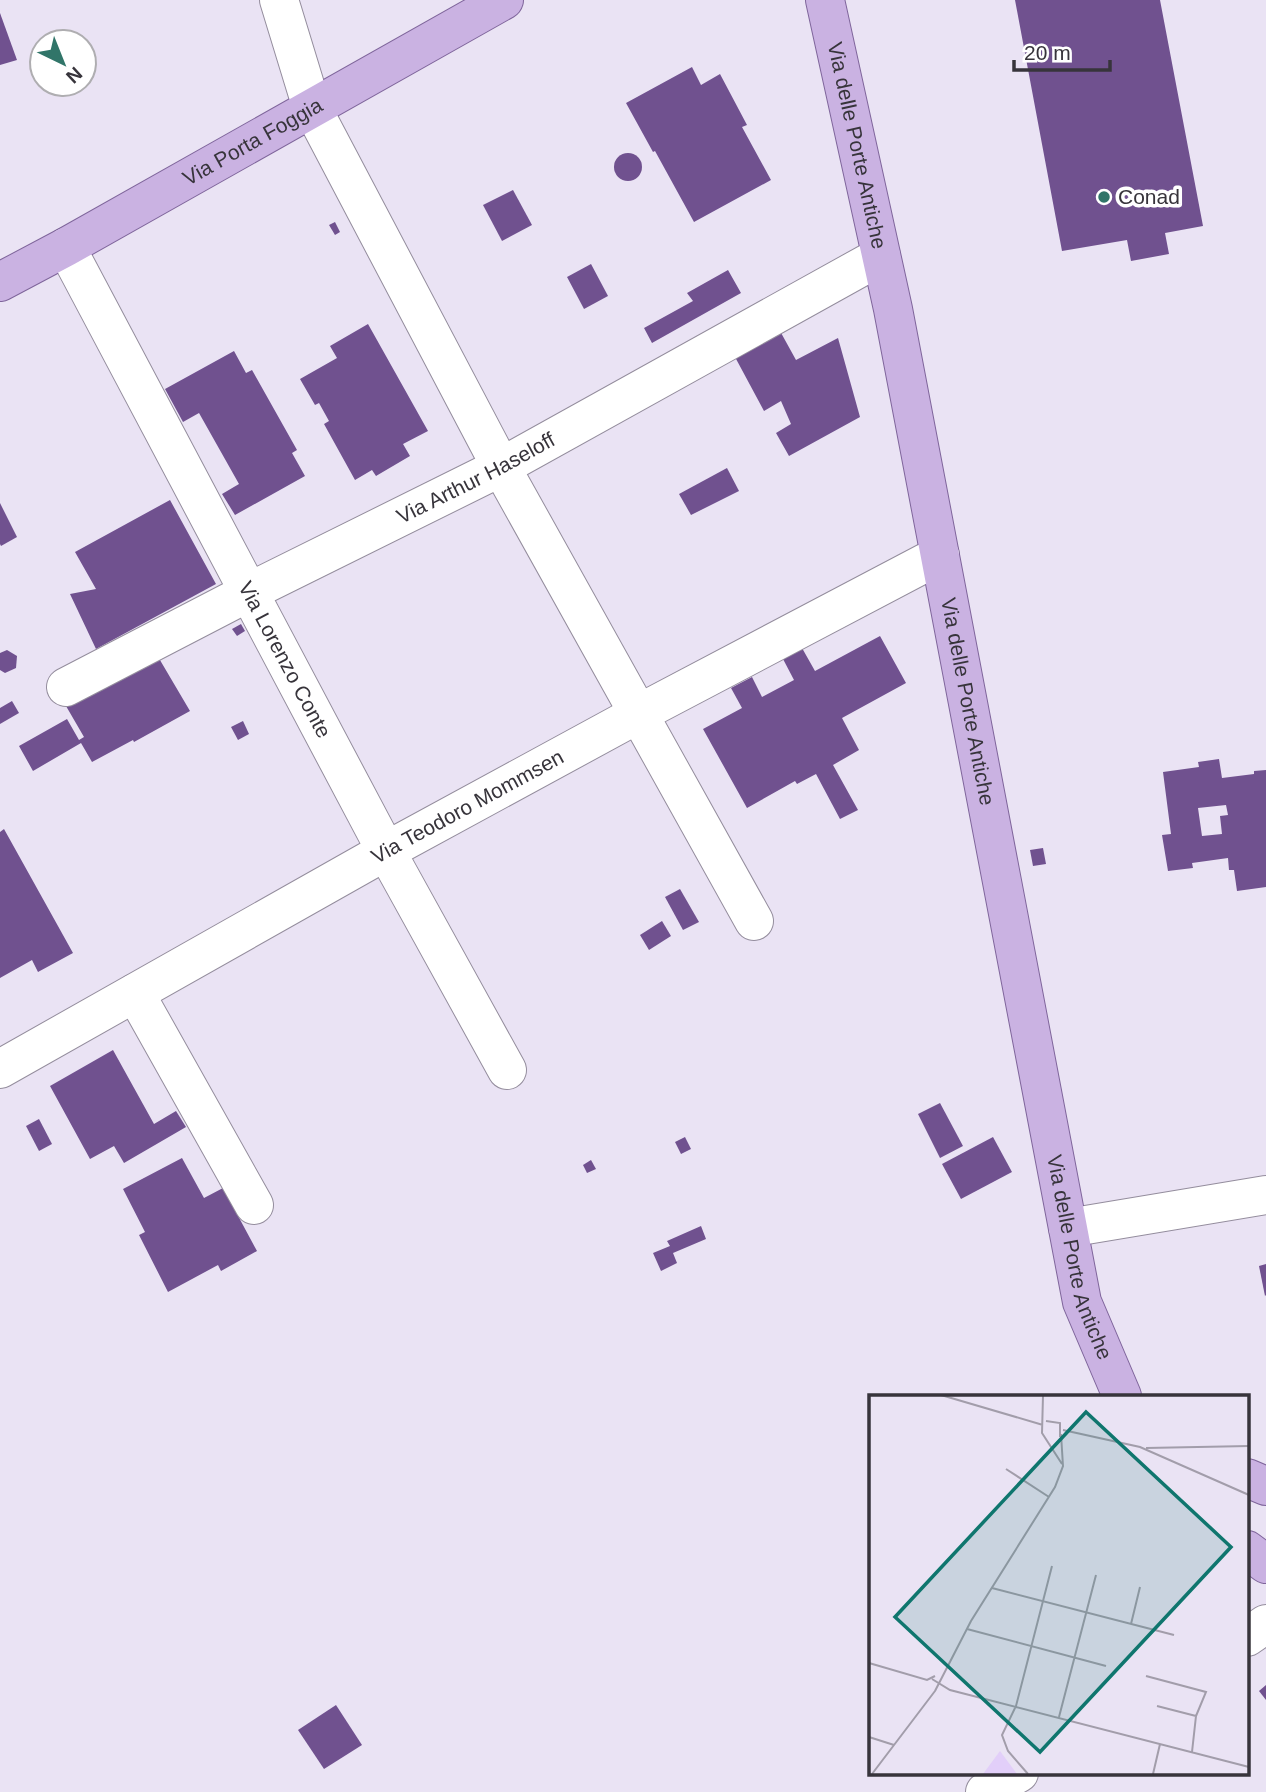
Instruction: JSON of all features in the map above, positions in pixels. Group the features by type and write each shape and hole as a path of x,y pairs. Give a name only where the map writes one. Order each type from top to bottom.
{"main road":[{"name":"Via Porta Foggia","path":"0,282 504,0"},
{"name":"Via delle Porte Antiche","path":"825,0 893,309 1082,1302 1122,1395"},
{"path":"1248,1478 1266,1486"},
{"path":"1248,1551 1266,1564"}],"street":[{"path":"279,0 312,108 500,467 754,920"},
{"name":"Via Lorenzo Conte","path":"66,247 386,851 507,1070"},
{"name":"Via Arthur Haseloff","path":"66,687 500,467 881,257"},
{"name":"Via Teodoro Mommsen","path":"0,1069 386,851 940,555"},
{"path":"135,993 254,1205"},
{"path":"1068,1227 1266,1195"},
{"path":"1248,1636 1266,1624"},
{"path":"985,1792 1017,1774"}],"building":[{"path":"1015,0 1160,0 1203,226 1165,233 1169,254 1131,261 1127,240 1062,251"},
{"path":"0,13 17,60 0,65"},
{"path":"692,67 701,85 720,74 747,125 742,127 771,180 694,222 626,103"},
{"path":"628,153 638,157 642,167 638,177 628,181 618,177 614,167 618,157"},
{"path":"513,190 532,225 502,241 483,205"},
{"path":"335,222 340,232 335,235 329,225"},
{"path":"591,264 608,296 584,309 567,277"},
{"path":"728,270 741,293 652,343 644,328 693,301 687,293"},
{"path":"368,324 428,431 403,444 410,456 376,476 372,470 355,480 324,424 329,421 319,403 315,405 300,379 337,358 330,346"},
{"path":"780,331 796,360 838,338 860,417 789,456 776,433 791,424 781,401 764,411 735,357"},
{"path":"234,351 246,373 252,370 297,450 292,453 305,476 235,515 222,494 239,484 199,413 183,422 165,389"},
{"path":"727,468 739,491 691,515 679,494"},
{"path":"170,500 216,584 96,649 70,594 96,589 75,552"},
{"path":"0,503 17,537 1,546 0,544"},
{"path":"241,624 245,631 237,636 232,629"},
{"path":"880,636 906,683 842,718 859,750 833,765 858,810 840,819 816,774 797,784 795,781 747,808 703,729 742,708 731,688 752,677 762,697 794,680 783,659 802,648 815,671"},
{"path":"7,650 17,656 16,668 5,673 0,670 0,653"},
{"path":"157,655 190,711 92,762 81,743 33,771 19,746 67,719 79,740 84,737 66,706"},
{"path":"12,701 19,713 0,724 0,708"},
{"path":"243,721 249,734 238,740 231,727"},
{"path":"1219,759 1222,778 1266,770 1266,887 1237,891 1234,870 1229,870 1228,858 1192,863 1193,868 1168,871 1162,835 1171,834 1163,772 1199,767 1198,762","holes":["1226,805 1228,815 1220,816 1222,834 1202,836 1198,808"]},
{"path":"4,829 73,953 38,972 32,960 0,978 0,832"},
{"path":"1043,848 1046,864 1033,866 1030,850"},
{"path":"680,889 699,922 683,930 665,897"},
{"path":"662,921 671,936 649,950 640,935"},
{"path":"113,1050 154,1124 176,1111 186,1127 124,1163 114,1146 90,1159 50,1086"},
{"path":"940,1103 963,1146 940,1158 918,1114"},
{"path":"39,1119 52,1144 39,1151 26,1126"},
{"path":"685,1137 691,1149 681,1154 675,1142"},
{"path":"993,1137 1012,1172 961,1199 942,1164"},
{"path":"182,1158 204,1198 223,1188 257,1251 221,1271 218,1265 168,1292 139,1235 145,1232 123,1189"},
{"path":"591,1160 596,1169 587,1173 583,1165"},
{"path":"701,1226 706,1239 673,1253 677,1263 661,1271 653,1253 670,1246 667,1241"},
{"path":"1266,1264 1266,1295 1265,1296 1259,1266"},
{"path":"1266,1685 1266,1700 1259,1691"},
{"path":"336,1705 362,1745 324,1769 298,1730"}],"place":[{"name":"Conad","path":"1104,197"}]}
